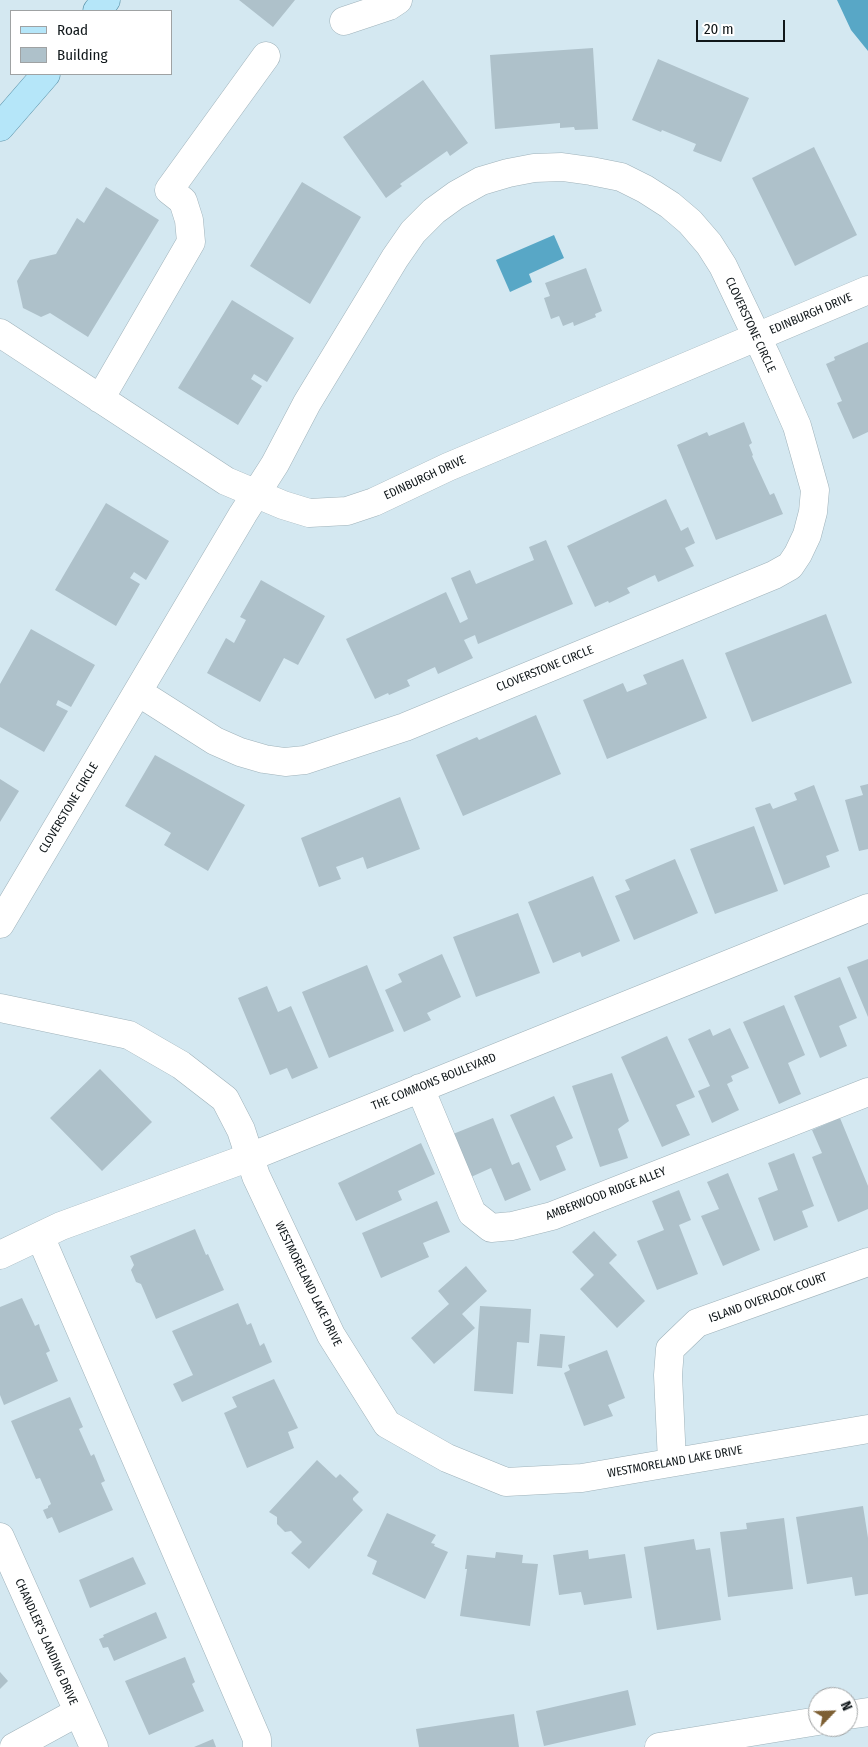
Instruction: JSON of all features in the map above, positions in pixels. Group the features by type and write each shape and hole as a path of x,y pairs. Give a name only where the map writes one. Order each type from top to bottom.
{"main road":[{"path":"97,10 106,0"},
{"path":"0,127 45,75"}],"street":[{"path":"344,21 389,6 398,0"},
{"path":"100,399 191,242 189,220 183,201 169,190 266,56"},
{"name":"CLOVERSTONE CIRCLE","path":"0,924 256,493 275,464 307,403 390,266 413,232 434,211 456,195 481,181 508,172 543,167 591,170 621,177 645,189 670,205 690,222 709,244 723,266 797,426 815,490 813,512 807,535 790,566 774,575 405,726 304,760 285,762 264,759 240,752 215,741 138,692"},
{"name":"EDINBURGH DRIVE","path":"0,333 226,481 283,505 309,513 347,511 374,502 448,467 868,290"},
{"name":"THE COMMONS BOULEVARD","path":"0,1255 61,1226 250,1157 868,908"},
{"name":"WESTMORELAND LAKE DRIVE","path":"0,1008 129,1035 181,1065 225,1099 242,1130 256,1176 331,1335 386,1424 447,1458 506,1482 582,1478 868,1429"},
{"name":"AMBERWOOD RIDGE ALLEY","path":"420,1088 472,1213 491,1228 512,1226 552,1216 868,1092"},
{"path":"40,1236 257,1739 257,1747"},
{"name":"ISLAND OVERLOOK COURT","path":"672,1462 668,1375 670,1349 696,1323 868,1262"},
{"name":"CHANDLER'S LANDING DRIVE","path":"0,1538 94,1747"},
{"path":"14,1747 78,1712"},
{"path":"659,1747 808,1722"}],"water":[{"path":"837,0 868,0 868,51 851,30"},
{"path":"554,235 564,258 529,274 532,282 510,292 496,260"}],"building":[{"path":"239,0 295,0 273,27"},
{"path":"593,48 598,129 575,130 574,127 560,128 560,123 495,129 490,55"},
{"path":"658,59 749,98 721,162 693,151 696,144 632,120"},
{"path":"423,80 468,143 450,156 447,151 400,184 402,186 386,198 343,137"},
{"path":"814,147 857,235 795,266 752,178"},
{"path":"302,182 361,217 310,304 250,266"},
{"path":"106,187 159,220 88,337 50,313 41,317 23,308 17,281 30,260 56,254 77,218 84,223"},
{"path":"586,268 602,311 595,314 596,317 574,326 573,322 563,326 559,316 551,319 544,298 550,296 545,283"},
{"path":"232,300 294,338 267,382 254,374 251,379 262,386 238,425 178,388"},
{"path":"868,342 868,432 853,439 837,403 842,401 826,364 835,360 834,357"},
{"path":"744,422 752,443 749,445 752,456 770,495 774,493 783,514 716,540 677,445 707,432 709,436"},
{"path":"666,499 681,531 688,527 695,543 685,548 694,566 658,582 655,575 627,588 630,593 595,607 567,546"},
{"path":"106,503 169,541 146,580 134,572 130,578 140,584 116,626 55,590"},
{"path":"546,540 573,604 478,644 475,635 464,640 473,658 438,674 435,667 407,680 410,686 375,699 346,639 446,592 460,623 468,619 451,578 470,570 476,584 534,560 529,547"},
{"path":"261,580 325,616 298,665 284,658 260,702 207,673 226,638 234,643 246,620 240,617"},
{"path":"826,614 852,683 752,722 725,653"},
{"path":"31,629 95,665 71,707 58,700 56,705 68,711 44,752 0,727 0,684"},
{"path":"683,659 707,718 607,759 583,700 623,683 627,692 647,684 643,675"},
{"path":"536,715 561,774 463,816 436,755 477,737 479,740"},
{"path":"155,755 245,805 208,871 164,845 171,833 125,806"},
{"path":"0,779 19,791 0,822"},
{"path":"868,784 868,849 859,851 845,800 863,795 860,786"},
{"path":"814,785 839,851 826,856 830,867 784,885 755,808 770,803 773,809 797,800 794,793"},
{"path":"400,797 420,849 367,869 363,857 336,867 341,879 319,887 301,838"},
{"path":"754,826 778,891 715,914 690,849"},
{"path":"675,859 698,913 634,940 615,896 630,890 625,880"},
{"path":"593,876 620,941 582,957 580,952 553,963 528,902"},
{"path":"518,913 540,973 476,997 453,937"},
{"path":"442,954 461,997 427,1013 431,1020 404,1032 385,990 402,982 398,974"},
{"path":"868,959 868,1017 847,967"},
{"path":"367,965 394,1031 329,1058 302,992"},
{"path":"840,977 857,1018 839,1026 847,1046 820,1058 794,996"},
{"path":"267,986 278,1012 291,1006 318,1068 292,1079 287,1068 270,1075 238,998"},
{"path":"784,1005 805,1055 788,1063 801,1094 779,1104 743,1022"},
{"path":"730,1028 749,1068 731,1076 733,1081 727,1084 739,1110 712,1123 698,1091 710,1086 688,1039 710,1029 713,1036"},
{"path":"667,1036 695,1097 676,1105 690,1135 662,1147 621,1057"},
{"path":"100,1069 152,1122 102,1171 50,1118"},
{"path":"612,1073 629,1121 618,1129 628,1158 600,1167 572,1086"},
{"path":"554,1096 573,1138 556,1146 566,1170 540,1181 510,1115"},
{"path":"493,1118 512,1165 519,1162 531,1190 505,1201 491,1168 471,1177 453,1134"},
{"path":"840,1118 868,1186 868,1209 838,1222 812,1157 822,1153 812,1130"},
{"path":"421,1143 435,1174 398,1191 402,1200 356,1221 338,1183"},
{"path":"794,1153 814,1206 802,1211 808,1227 774,1241 758,1198 778,1190 768,1163"},
{"path":"728,1173 760,1250 723,1266 701,1216 719,1209 707,1182"},
{"path":"679,1190 691,1220 679,1225 698,1274 657,1290 637,1241 664,1230 652,1201"},
{"path":"437,1201 450,1232 423,1243 429,1257 381,1278 362,1233"},
{"path":"195,1229 224,1290 156,1319 141,1284 136,1282 131,1270 134,1265 130,1256"},
{"path":"594,1231 617,1255 609,1263 645,1301 617,1328 580,1289 594,1275 572,1252"},
{"path":"466,1266 487,1291 462,1314 475,1328 434,1364 411,1338 449,1304 438,1291"},
{"path":"22,1298 35,1326 39,1324 50,1351 46,1353 58,1381 4,1405 0,1395 0,1307"},
{"path":"238,1303 247,1325 251,1323 260,1346 264,1343 272,1362 182,1402 173,1384 193,1375 172,1331"},
{"path":"480,1306 531,1309 529,1343 517,1342 513,1394 474,1391"},
{"path":"540,1334 565,1336 562,1368 537,1366"},
{"path":"607,1350 625,1398 608,1405 613,1416 584,1426 564,1373 570,1370 568,1365"},
{"path":"274,1379 298,1428 288,1432 294,1448 247,1468 224,1413 237,1407 232,1397"},
{"path":"70,1397 83,1427 79,1429 91,1456 94,1454 105,1481 101,1483 113,1510 59,1533 52,1517 47,1519 43,1510 51,1504 40,1478 36,1479 11,1421"},
{"path":"317,1460 336,1478 340,1474 359,1492 353,1500 363,1510 309,1569 291,1553 302,1542 291,1531 285,1532 277,1524 277,1517 269,1512"},
{"path":"863,1506 868,1538 868,1594 855,1596 852,1577 807,1584 796,1517"},
{"path":"387,1513 436,1535 431,1543 448,1552 425,1599 372,1574 377,1561 367,1556"},
{"path":"784,1518 793,1589 728,1597 720,1532 747,1529 746,1523"},
{"path":"694,1539 696,1550 710,1548 721,1620 657,1630 644,1547"},
{"path":"588,1550 589,1559 625,1554 632,1598 584,1605 581,1592 559,1595 553,1555"},
{"path":"496,1552 523,1555 522,1563 538,1564 530,1626 460,1616 467,1569 465,1569 467,1555 495,1558"},
{"path":"133,1557 146,1584 90,1608 79,1580"},
{"path":"156,1612 167,1638 114,1661 108,1647 103,1648 99,1639 104,1637 103,1635"},
{"path":"185,1657 195,1682 192,1684 204,1711 149,1735 125,1681"},
{"path":"0,1672 8,1681 0,1689"},
{"path":"628,1690 636,1725 544,1746 536,1711"},
{"path":"514,1714 519,1747 419,1747 416,1729"},
{"path":"213,1739 216,1747 194,1747"}]}
